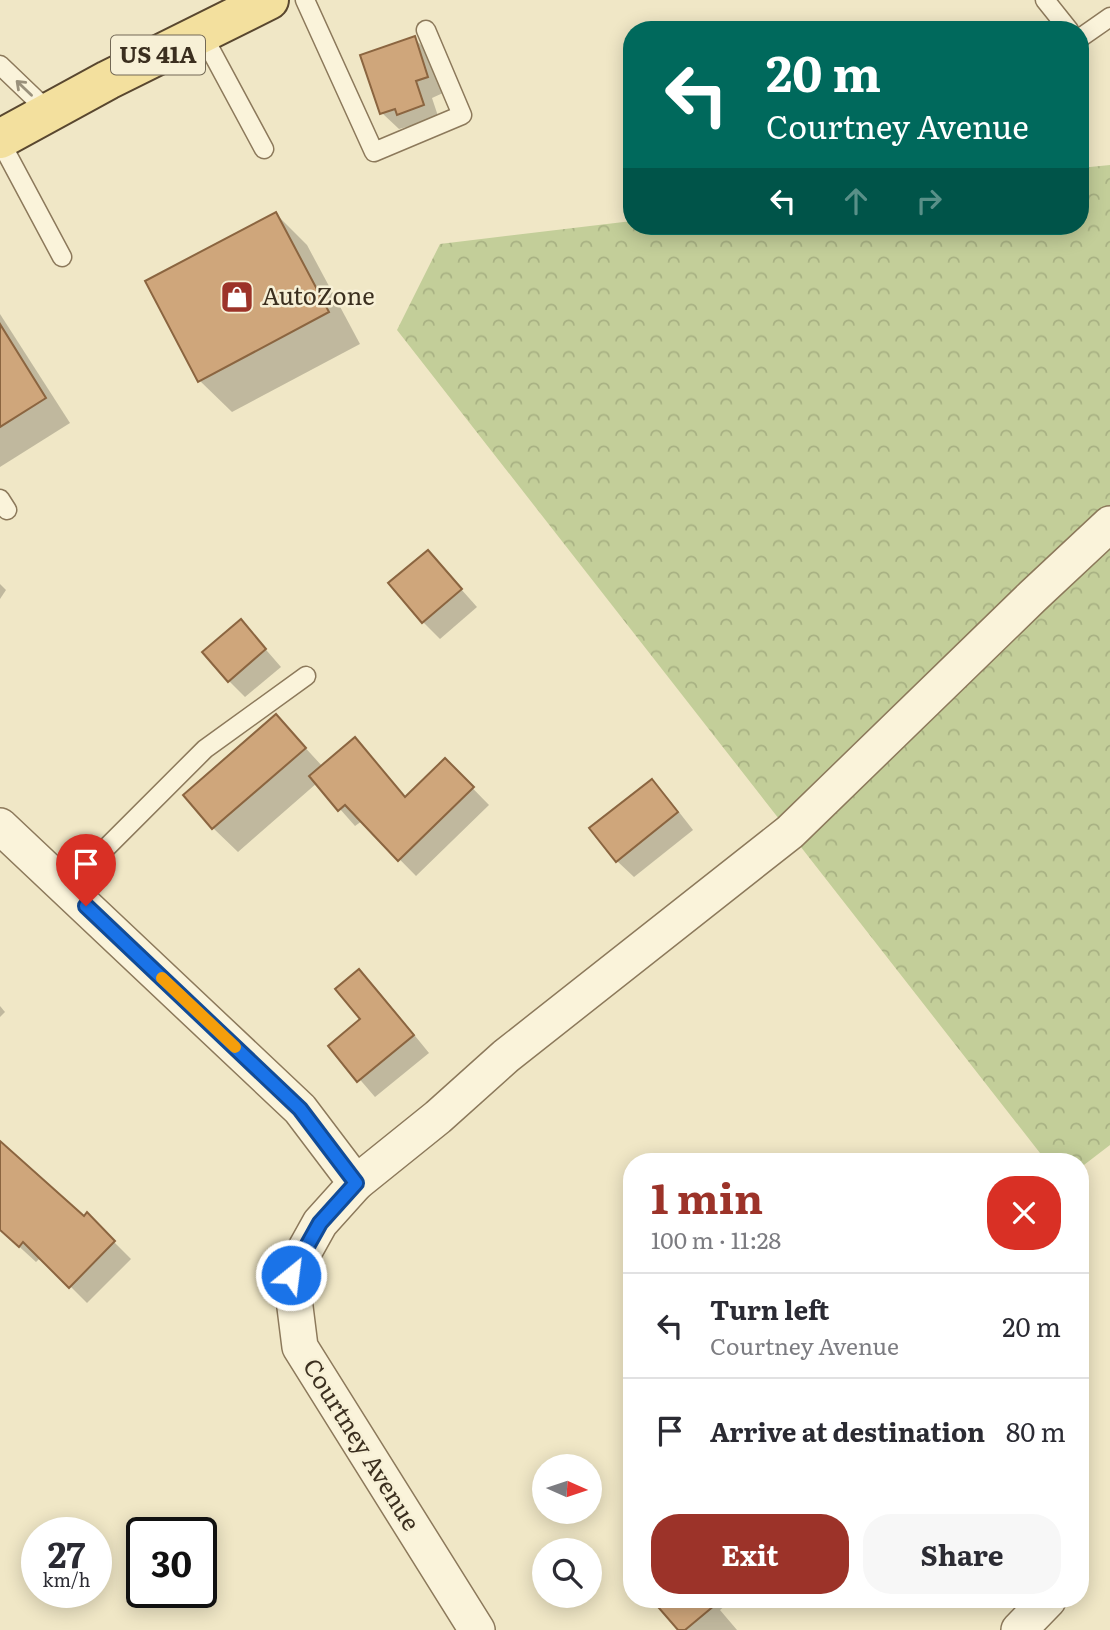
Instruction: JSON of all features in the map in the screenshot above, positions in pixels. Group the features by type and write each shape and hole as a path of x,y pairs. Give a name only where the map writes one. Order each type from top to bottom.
{"main road":[{"name":"US 41A","path":"0,140 48,111 269,0"}],"street":[{"name":"Courtney Avenue","path":"477,1630 300,1347 291,1275 320,1223 356,1183 438,1117 506,1056 790,832 1110,524"},
{"path":"0,826 300,1109 356,1183"},
{"path":"1019,1630 1040,1608"}],"lane":[{"path":"305,0 374,152 462,115 426,30"},
{"path":"1045,0 1062,21"},
{"path":"1089,32 1110,17"},
{"path":"201,33 264,149"},
{"path":"0,65 48,111"},
{"path":"0,140 62,257"},
{"path":"66,888 205,749 306,676"}],"green space":[{"path":"1110,165 1110,1145 1089,1161 1089,1153 1040,1153 397,330 440,244 623,222 623,235 1089,235 1089,167"}],"building":[{"path":"415,36 428,77 416,81 424,105 397,115 395,109 380,114 360,55"},
{"name":"AutoZone","path":"276,212 329,312 198,382 145,281"},
{"path":"0,324 46,398 0,427"},
{"path":"428,550 462,589 422,623 388,583"},
{"path":"241,619 266,649 228,682 202,652"},
{"path":"276,714 306,748 212,829 183,795"},
{"path":"355,737 405,797 445,758 474,787 398,861 345,805 338,811 309,776"},
{"path":"652,779 678,812 616,862 589,828"},
{"path":"359,969 414,1035 357,1082 328,1046 360,1019 335,989"},
{"path":"0,1141 84,1216 87,1212 115,1241 69,1288 23,1242 19,1247 0,1230"},
{"path":"659,1608 711,1608 685,1630 678,1630"}],"slow traffic":[{"path":"162,978 235,1047"}],"place":[{"name":"AutoZone","path":"237,297"}],"route":[{"path":"86,906 300,1109 356,1183 320,1223 291,1275"}]}
